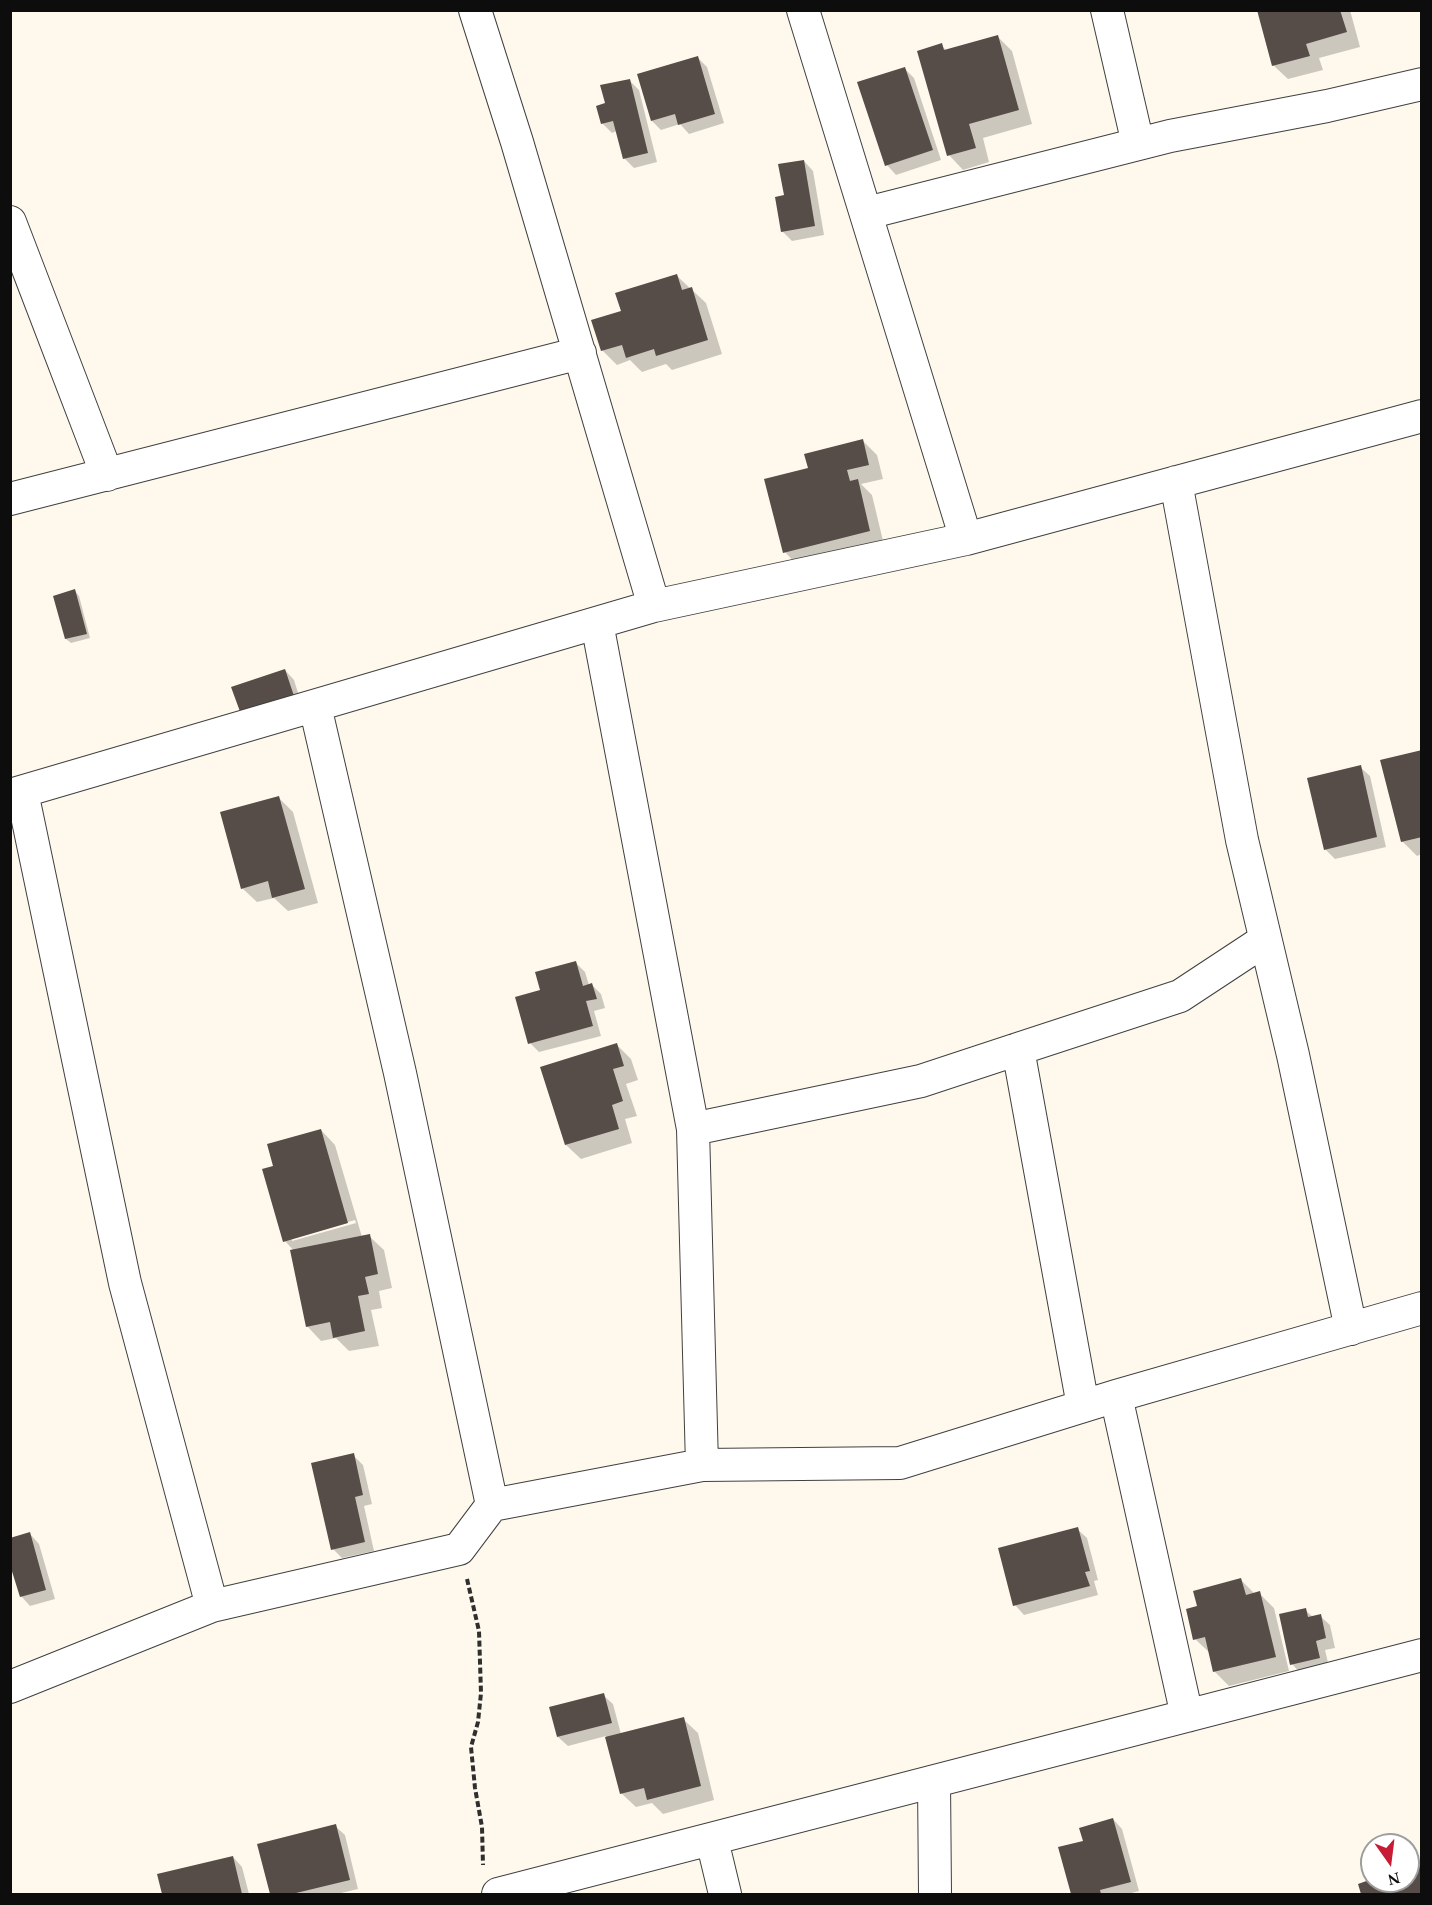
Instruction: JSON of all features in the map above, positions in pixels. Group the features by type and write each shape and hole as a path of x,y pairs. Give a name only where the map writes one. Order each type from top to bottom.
{"street":[{"path":"475,10 517,142 654,606"},
{"path":"803,10 966,539"},
{"path":"1107,10 1138,144"},
{"path":"867,213 1170,136 1327,106 1422,84"},
{"path":"10,222 107,475"},
{"path":"10,499 580,353"},
{"path":"212,1606 125,1283 16,793 654,606 966,539 1422,416"},
{"path":"1176,482 1242,840 1293,1055 1351,1329"},
{"path":"597,623 693,1129 702,1465"},
{"path":"315,706 400,1073 492,1505"},
{"path":"693,1129 921,1081 1180,996 1265,940"},
{"path":"1018,1049 1083,1407"},
{"path":"10,1687 212,1606 459,1549 492,1505 702,1465 900,1463 1116,1396 1422,1308"},
{"path":"1116,1396 1187,1716"},
{"path":"489,1884 712,1840 1422,1655"},
{"path":"934,1782 935,1894"},
{"path":"712,1840 725,1894"}],"path":[{"path":"459,1549 479,1631 481,1693 478,1722 471,1747 482,1827 483,1864 489,1884"}],"building":[{"path":"1257,10 1340,10 1347,32 1306,44 1310,56 1272,66"},
{"path":"998,35 1019,110 969,124 976,148 947,156 917,51 942,43 944,50"},
{"path":"698,56 715,114 678,125 675,114 651,121 637,74"},
{"path":"905,67 933,150 885,166 857,82"},
{"path":"630,79 648,153 623,159 613,121 601,124 596,106 605,103 600,85"},
{"path":"804,160 815,226 781,232 775,197 784,195 778,164"},
{"path":"677,274 682,290 692,287 708,340 656,356 654,349 626,358 622,345 601,351 591,320 621,311 615,293"},
{"path":"863,439 869,465 847,470 850,481 858,479 870,531 783,553 764,479 808,468 804,454"},
{"path":"75,589 87,634 65,639 53,596"},
{"path":"285,669 295,699 242,717 231,687"},
{"path":"1422,750 1422,837 1401,842 1380,760"},
{"path":"1361,765 1377,837 1324,850 1307,778"},
{"path":"279,796 305,889 272,898 268,881 241,889 220,812"},
{"path":"576,961 583,986 592,983 597,999 586,1001 593,1026 528,1044 515,997 540,990 535,972"},
{"path":"617,1043 624,1066 613,1069 623,1101 612,1105 619,1129 565,1145 540,1067"},
{"path":"321,1129 348,1223 283,1242 262,1169 273,1166 267,1144"},
{"path":"370,1234 378,1274 365,1277 369,1294 358,1296 365,1331 333,1338 330,1322 306,1327 290,1250"},
{"path":"354,1453 363,1495 355,1497 365,1542 331,1550 311,1463"},
{"path":"1078,1527 1090,1571 1085,1572 1090,1586 1013,1606 998,1548"},
{"path":"30,1532 46,1590 20,1597 10,1565 10,1538"},
{"path":"1241,1578 1246,1595 1260,1591 1276,1657 1213,1672 1205,1637 1193,1640 1186,1609 1197,1606 1193,1591"},
{"path":"1306,1608 1308,1617 1321,1614 1326,1638 1316,1641 1320,1658 1290,1665 1279,1614"},
{"path":"604,1693 612,1723 557,1737 549,1707"},
{"path":"684,1717 701,1786 647,1800 644,1788 620,1794 605,1737"},
{"path":"1113,1818 1131,1882 1100,1890 1101,1894 1071,1894 1058,1847 1083,1841 1079,1828"},
{"path":"336,1824 350,1880 292,1894 270,1894 257,1844"},
{"path":"233,1856 242,1894 162,1894 157,1874"},
{"path":"1422,1865 1422,1894 1361,1894 1420,1893 1420,1866"}]}
